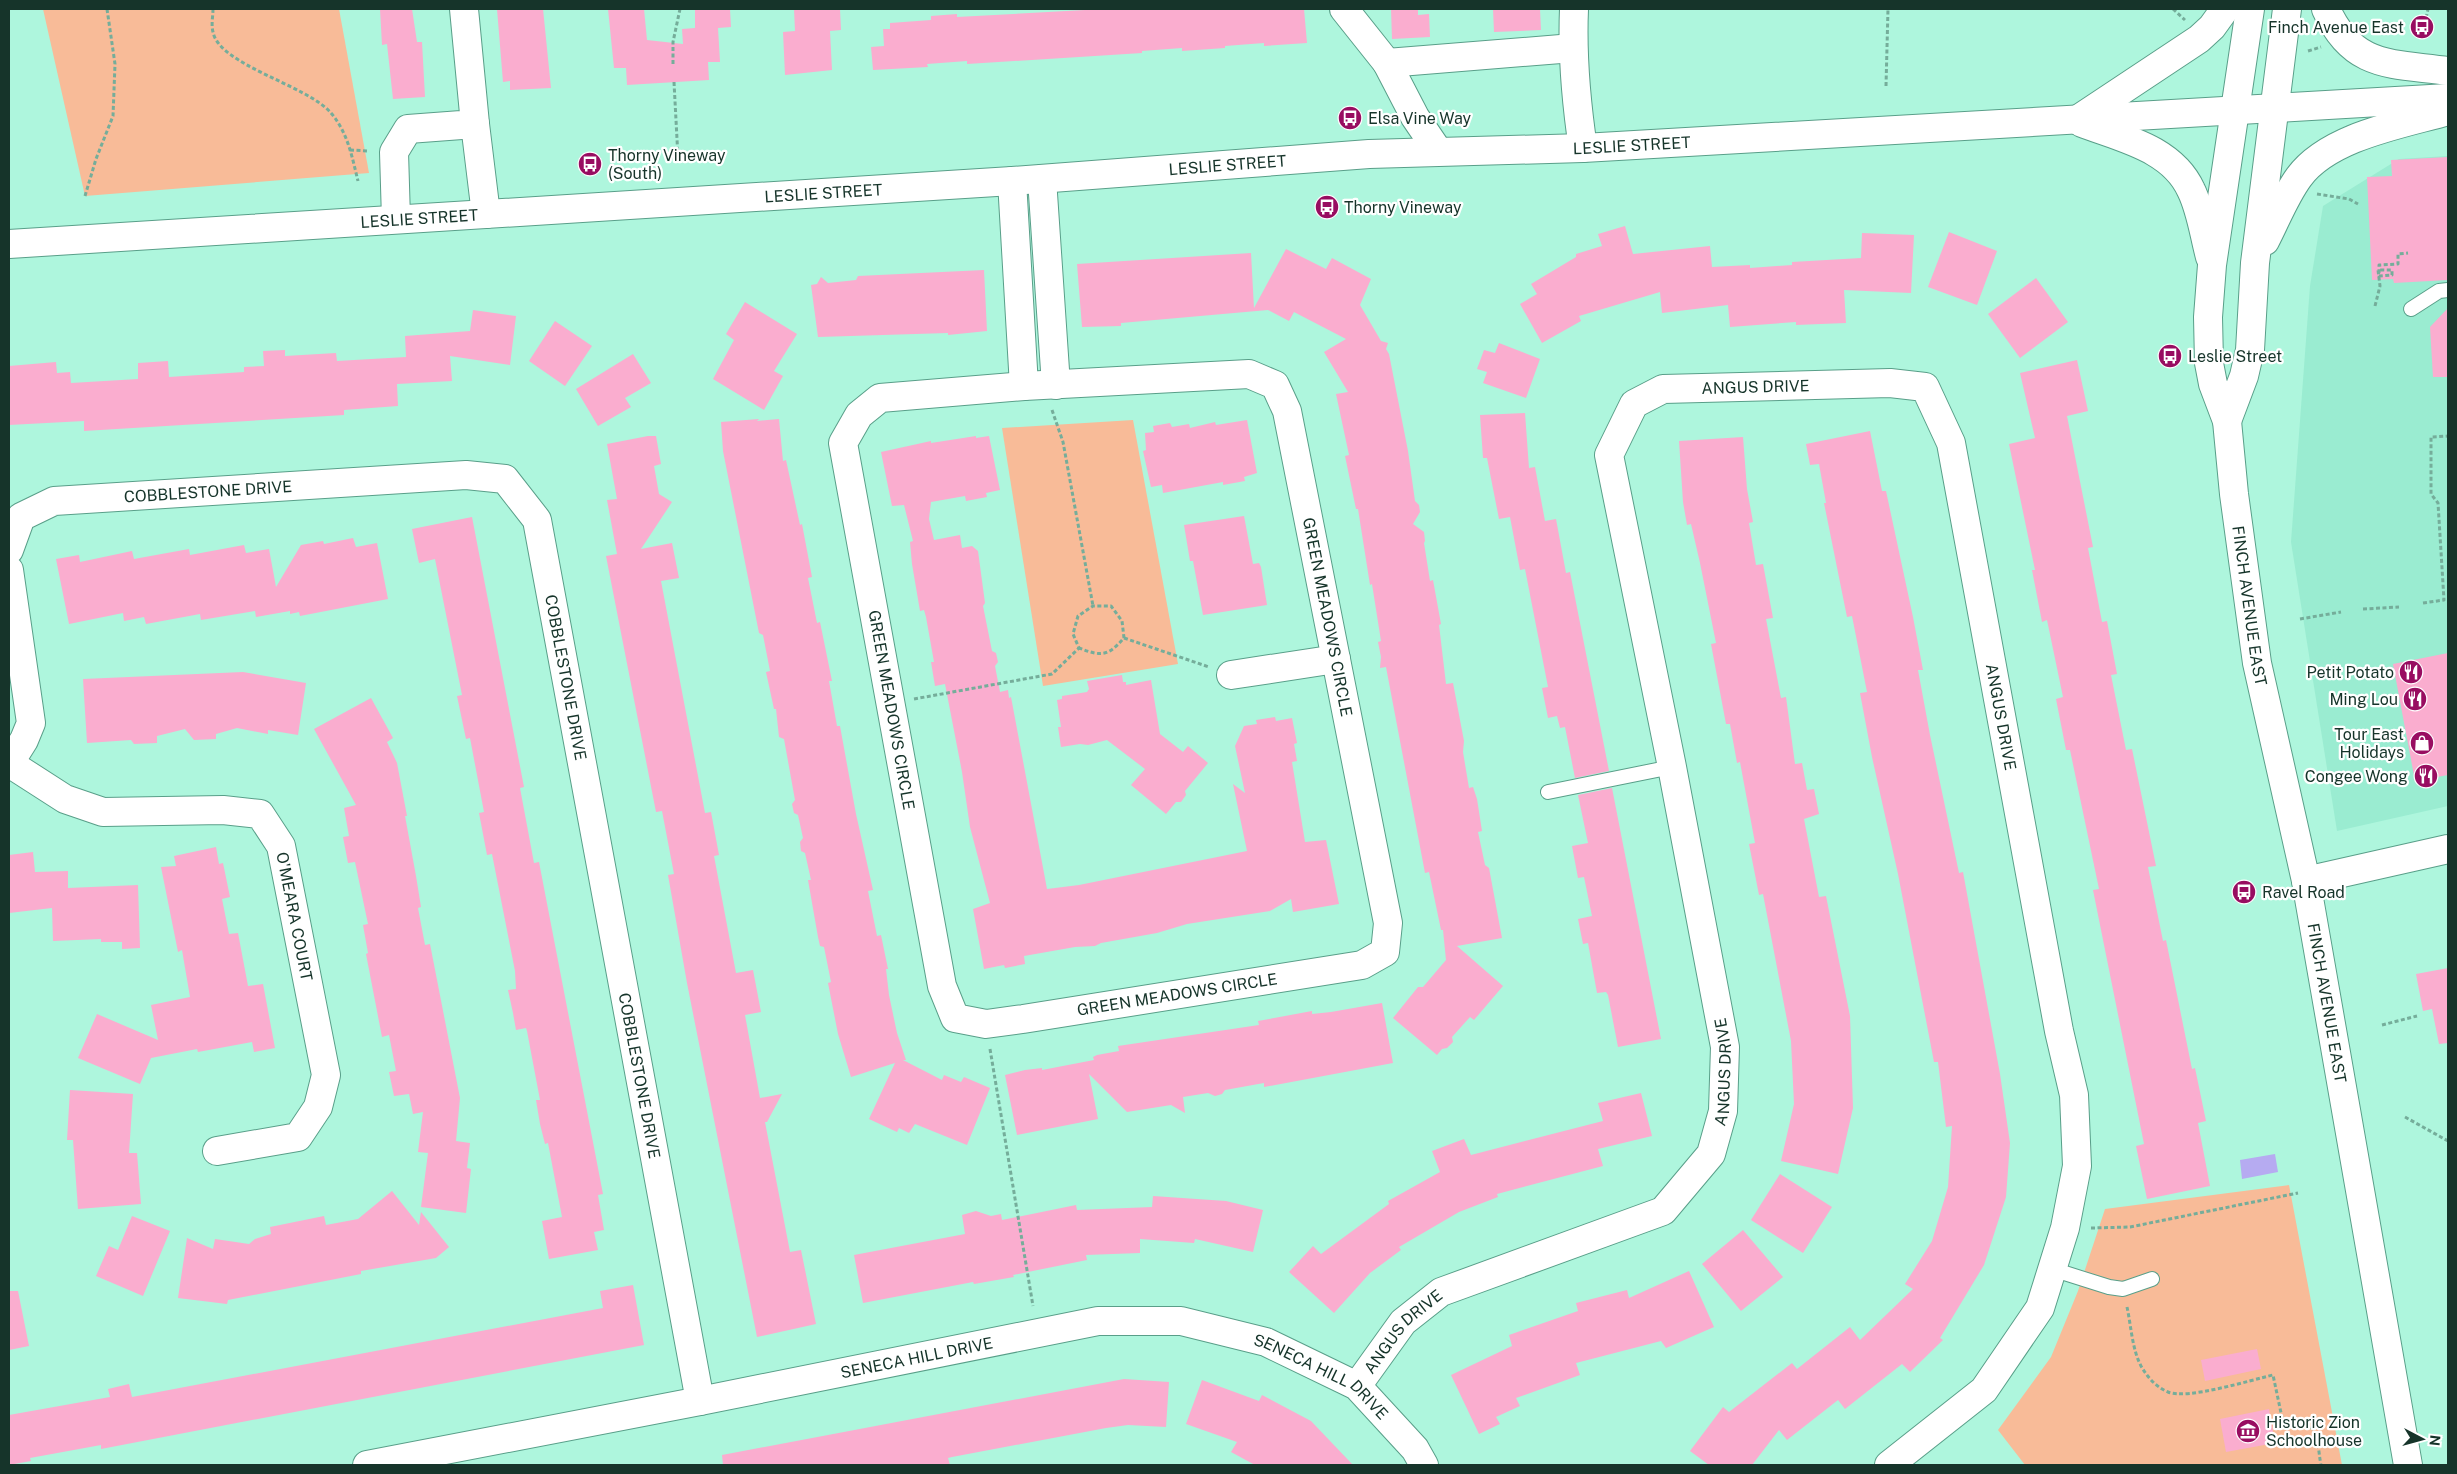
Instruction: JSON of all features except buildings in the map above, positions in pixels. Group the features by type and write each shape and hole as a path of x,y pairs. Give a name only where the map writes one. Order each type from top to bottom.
{"street":[{"path":"464,9 486,214"},
{"path":"1344,9 1387,63 1415,117 1438,151"},
{"path":"1574,9 1572,48 1576,106 1583,148"},
{"path":"2076,121 2199,39 2212,27 2225,9"},
{"name":"FINCH AVENUE EAST","path":"2250,9 2212,265 2208,317 2209,363 2213,384 2227,421 2234,494 2257,664 2306,881 2408,1465"},
{"name":"FINCH AVENUE EAST","path":"2227,421 2244,376 2250,350 2255,263 2287,9"},
{"path":"2326,9 2341,35 2358,53 2377,62 2448,71"},
{"path":"1387,63 1572,48"},
{"name":"LESLIE STREET","path":"9,244 1012,181 1438,151 1583,148 2448,98"},
{"path":"2255,263 2290,192 2300,176 2315,160 2364,135 2448,111"},
{"path":"2076,121 2156,152 2169,159 2191,189 2212,265"},
{"path":"396,219 394,152 408,130 475,124"},
{"path":"1041,386 1042,179"},
{"path":"1012,181 1041,386"},
{"name":"GREEN MEADOWS CIRCLE","path":"1249,374 1275,385 1287,411 1336,659 1388,923 1385,952 1362,965 986,1024 955,1018 942,986 843,443 858,415 880,398 1041,386 1249,374"},
{"name":"ANGUS DRIVE","path":"1357,1386 1403,1322 1441,1292 1663,1211 1711,1154 1723,1111 1725,1047 1672,767 1609,456 1634,404 1663,389 1890,383 1925,387 1951,443 2059,1031 2074,1095 2077,1166 2065,1228 2040,1308 1984,1390 1889,1465"},
{"name":"COBBLESTONE DRIVE","path":"9,550 21,517 54,501 466,475 505,479 537,520 700,1401"},
{"path":"9,570 31,723 24,740 9,763"},
{"path":"1230,675 1336,659"},
{"name":"O'MEARA COURT","path":"9,763 64,799 103,812 223,810 260,814 281,846 326,1075 318,1107 298,1137 218,1151"},
{"path":"2306,881 2448,849"},
{"name":"SENECA HILL DRIVE","path":"367,1465 700,1401 1098,1321 1181,1322 1266,1342 1357,1386 1415,1449 1424,1465"}],"lane":[{"path":"2411,309 2439,290 2448,290"},
{"path":"1548,792 1672,767"},
{"path":"2052,1269 2123,1289 2152,1279"}],"path":[{"path":"85,196 96,159 113,116 115,64 107,9"},
{"path":"213,9 212,33 220,46 240,61 315,99 331,113 347,138 358,181"},
{"path":"673,64 672,42 680,9"},
{"path":"1886,86 1888,9"},
{"path":"2422,37 2428,9"},
{"path":"2302,51 2310,51 2324,46"},
{"path":"2310,51 2310,57"},
{"path":"674,82 678,158"},
{"path":"2315,194 2348,199 2358,204"},
{"path":"2376,306 2380,286 2378,270 2385,270 2392,270 2392,275 2380,276 2379,270 2379,265 2398,264 2398,254 2408,253"},
{"path":"1041,386 1063,442 1093,606"},
{"path":"2423,603 2444,600 2438,503 2431,494 2431,436 2448,436"},
{"path":"1093,606 1111,606 1122,621 1124,638 1112,652 1096,655 1079,648 1073,634 1078,616 1093,606"},
{"path":"2363,609 2400,607"},
{"path":"2300,619 2341,612"},
{"path":"1124,638 1230,675"},
{"path":"891,703 1052,674 1079,648"},
{"path":"2382,1025 2417,1016"},
{"path":"986,1024 1033,1306"},
{"path":"2406,1117 2448,1142"},
{"path":"2065,1228 2130,1227 2298,1193"},
{"path":"2123,1289 2136,1353 2153,1384 2170,1393 2186,1395 2274,1375 2284,1427 2301,1424 2310,1425 2315,1430 2321,1465"}],"shaded area":[{"path":"43,9 339,9 369,173 85,196"},
{"path":"2448,156 2448,806 2337,831 2291,542 2310,286 2323,206 2399,159"},
{"path":"1133,420 1178,664 1043,686 1002,428"},
{"path":"2275,1154 2278,1172 2242,1179 2240,1160"},
{"path":"2289,1185 2342,1465 2025,1465 1998,1430 2051,1357 2078,1291 2105,1209"}],"place":[{"name":"Finch Avenue East","path":"2422,27"},
{"name":"Elsa Vine Way","path":"1350,118"},
{"name":"Thorny Vineway (South)","path":"590,164"},
{"name":"Thorny Vineway","path":"1327,207"},
{"name":"Leslie Street","path":"2170,356"},
{"name":"Petit Potato","path":"2411,672"},
{"name":"Ming Lou","path":"2415,699"},
{"name":"Tour East Holidays","path":"2422,743"},
{"name":"Congee Wong","path":"2426,776"},
{"name":"Ravel Road","path":"2244,892"},
{"name":"Historic Zion Schoolhouse","path":"2248,1431"}]}
